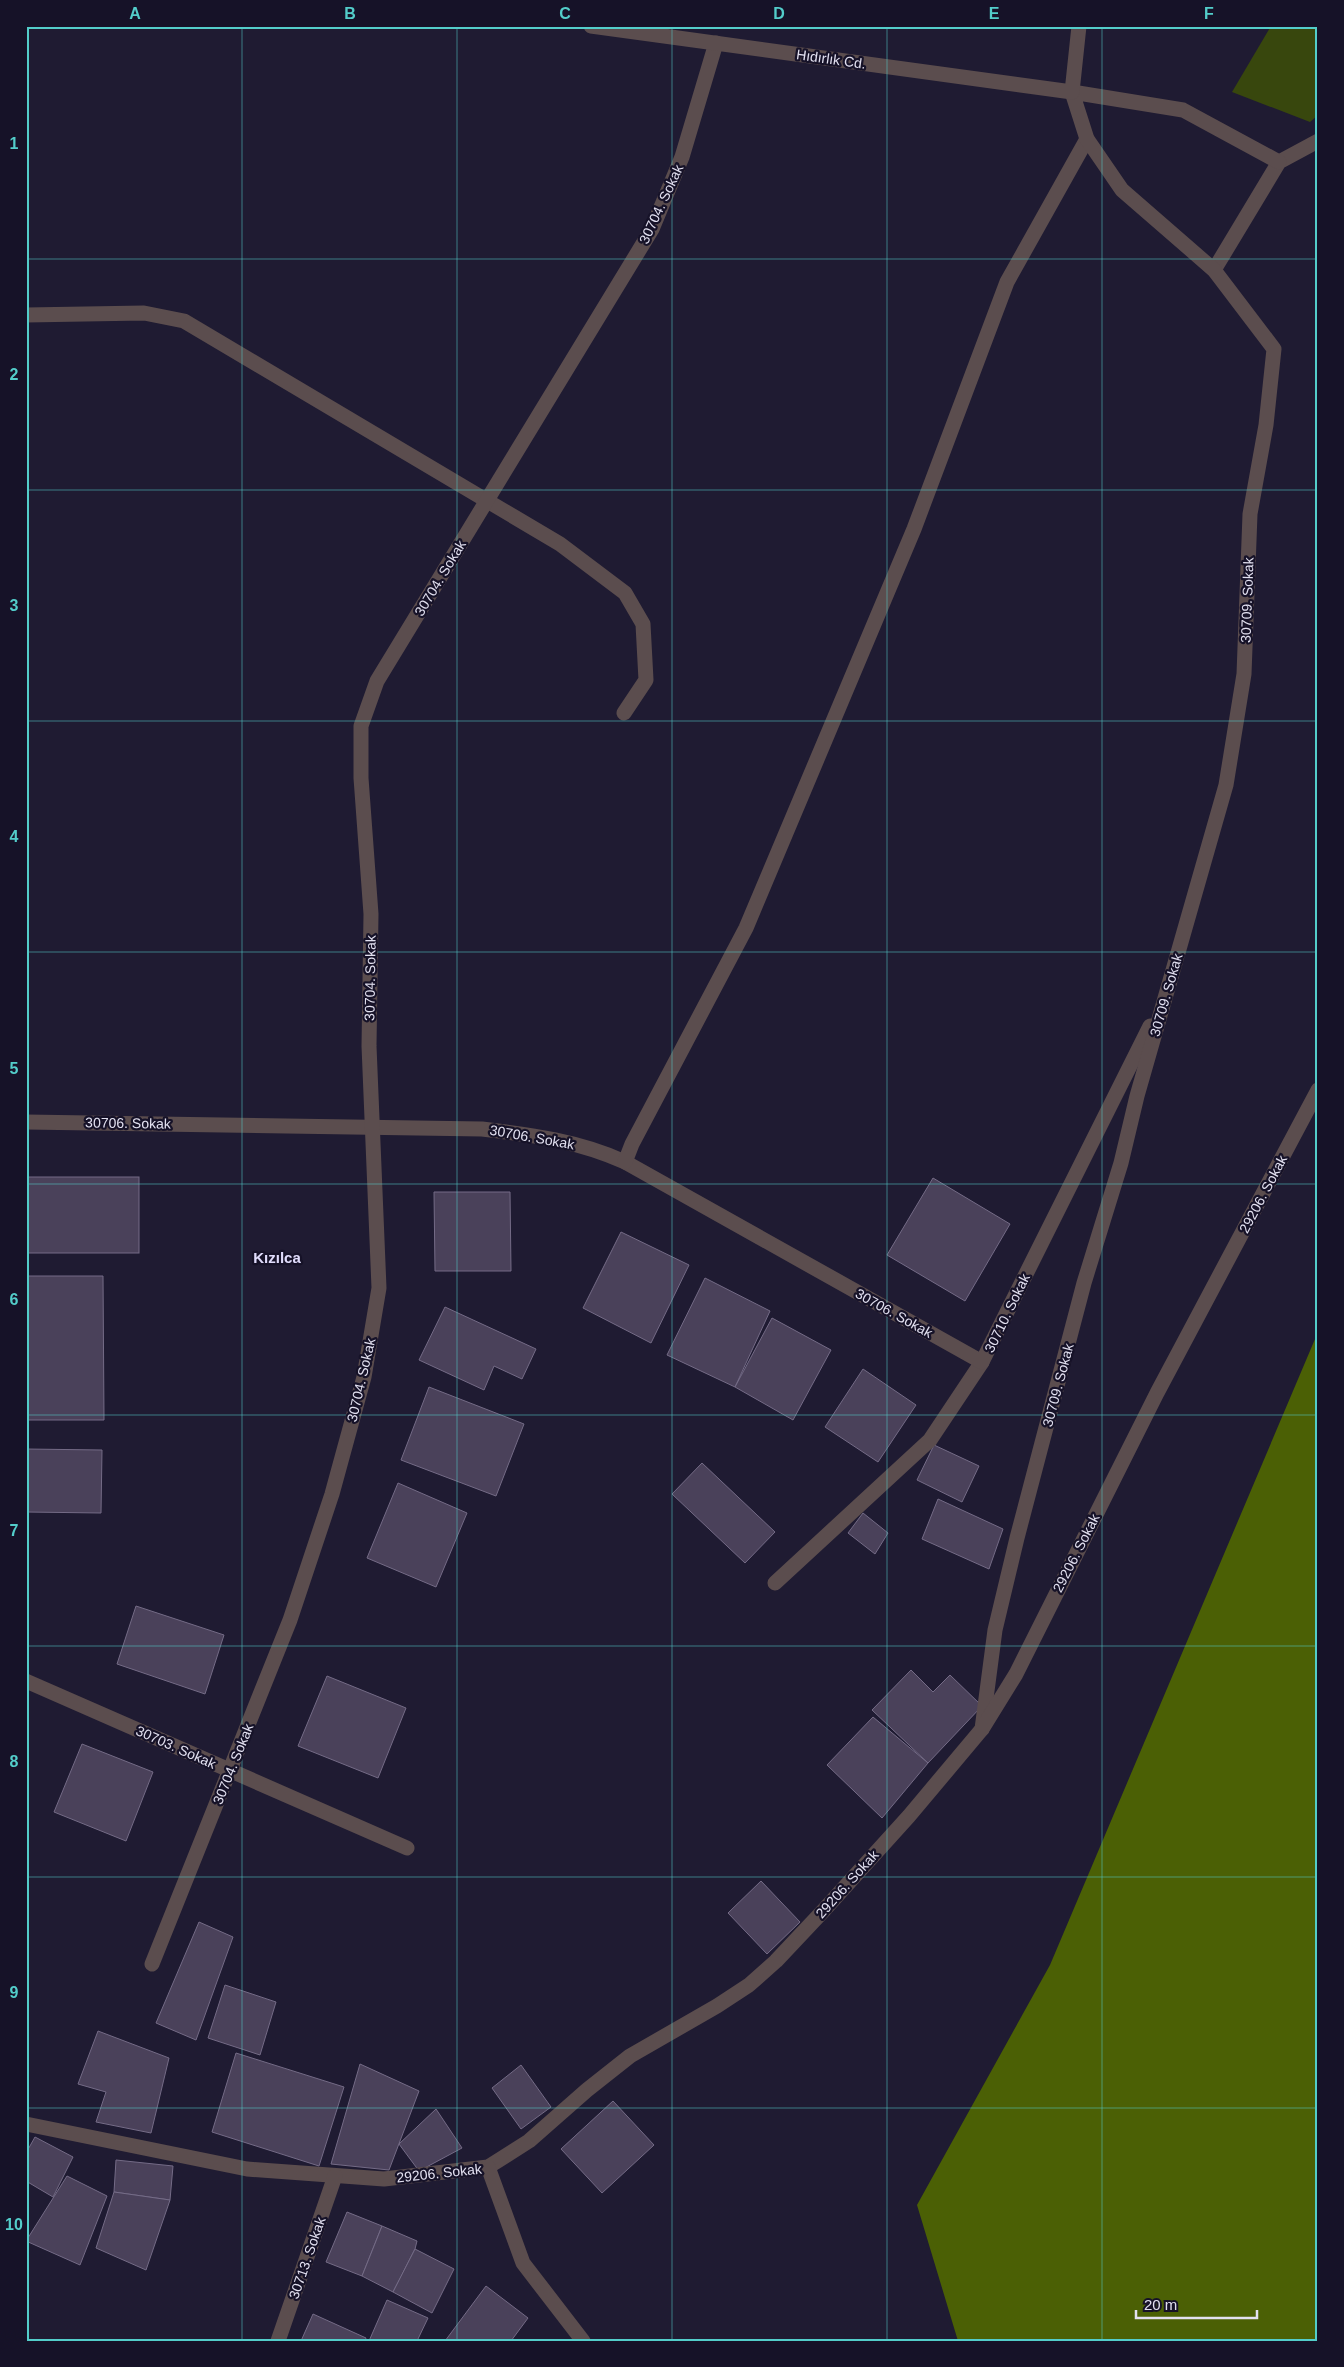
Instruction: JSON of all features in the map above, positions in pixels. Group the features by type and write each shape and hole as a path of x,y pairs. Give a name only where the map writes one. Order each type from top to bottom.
{"street":[{"name":"Hıdırlık Cd.","path":"591,26 1072,92 1183,110 1280,162"},
{"path":"1072,92 1079,26"},
{"name":"30704. Sokak","path":"152,1964 290,1620 332,1494 364,1377 379,1288 369,1046 371,914 361,778 361,726 377,682 652,229 682,157 716,43"},
{"name":"30709. Sokak","path":"982,1729 995,1630 1017,1538 1084,1283 1121,1163 1137,1096 1226,786 1244,674 1250,514 1266,425 1274,349 1214,270 1122,190 1087,140 1072,92"},
{"path":"625,1162 632,1144 746,928 914,529 1007,282 1087,140"},
{"path":"1214,270 1280,162 1318,141"},
{"path":"26,315 144,313 184,321 486,502 560,544 625,593 642,624 646,680 624,713"},
{"name":"30710. Sokak","path":"775,1583 930,1440 982,1362 1168,991"},
{"name":"29206. Sokak","path":"26,2124 248,2169 384,2179 488,2167 529,2141 587,2090 630,2056 717,2006 749,1985 776,1961 909,1816 982,1729 1016,1674 1157,1393 1318,1090"},
{"name":"30706. Sokak","path":"26,1122 482,1129 553,1138 600,1150 625,1162 982,1362"},
{"name":"30703. Sokak","path":"26,1681 407,1848"},
{"path":"488,2167 523,2263 583,2341"},
{"name":"30713. Sokak","path":"278,2341 335,2176"}],"green space":[{"path":"1271,26 1318,26 1318,115 1310,122 1232,92"},
{"path":"1318,1332 1318,2341 958,2341 917,2205 1050,1965"}],"building":[{"path":"26,1177 139,1177 139,1253 26,1253"},
{"path":"933,1178 1010,1224 965,1301 887,1255"},
{"path":"434,1192 510,1192 511,1271 435,1271"},
{"path":"621,1232 689,1265 651,1343 583,1308"},
{"path":"26,1276 103,1276 104,1420 26,1420"},
{"path":"705,1278 770,1311 735,1387 667,1355"},
{"path":"445,1307 536,1349 522,1379 494,1366 484,1390 419,1360"},
{"path":"772,1318 831,1350 793,1420 735,1387"},
{"path":"863,1369 916,1405 878,1462 825,1427"},
{"path":"429,1387 524,1424 496,1496 401,1460"},
{"path":"934,1445 979,1466 962,1502 917,1480"},
{"path":"26,1449 102,1450 101,1513 26,1512"},
{"path":"702,1463 775,1532 745,1563 672,1494"},
{"path":"398,1483 467,1513 436,1587 367,1558"},
{"path":"938,1499 1003,1529 989,1569 922,1539"},
{"path":"863,1513 888,1533 875,1554 848,1533"},
{"path":"136,1606 224,1635 205,1694 117,1664"},
{"path":"911,1670 933,1692 950,1675 982,1706 928,1763 872,1710"},
{"path":"327,1676 406,1708 378,1778 298,1746"},
{"path":"873,1717 928,1763 882,1818 827,1765"},
{"path":"82,1744 153,1772 126,1841 54,1812"},
{"path":"761,1881 800,1922 767,1954 728,1913"},
{"path":"199,1922 233,1937 196,2040 156,2023"},
{"path":"225,1985 276,2002 260,2055 208,2038"},
{"path":"98,2031 169,2058 151,2133 96,2122 106,2092 78,2084"},
{"path":"236,2053 344,2087 319,2166 212,2132"},
{"path":"360,2064 419,2091 389,2170 331,2164"},
{"path":"521,2065 551,2107 521,2129 492,2088"},
{"path":"613,2101 654,2145 602,2193 561,2149"},
{"path":"436,2109 462,2148 419,2171 399,2144"},
{"path":"35,2137 73,2157 53,2197 26,2181 26,2153"},
{"path":"116,2160 173,2166 170,2200 114,2192"},
{"path":"67,2176 107,2196 80,2265 26,2241"},
{"path":"114,2192 170,2200 146,2270 96,2248"},
{"path":"347,2212 382,2226 362,2276 326,2262"},
{"path":"382,2226 417,2241 415,2249 393,2292 362,2276"},
{"path":"415,2249 454,2269 432,2313 393,2292"},
{"path":"486,2286 528,2318 511,2341 445,2341"},
{"path":"387,2300 428,2318 417,2341 369,2341"},
{"path":"313,2314 366,2338 365,2341 301,2341"}],"district":[{"name":"Kızılca","path":"277,1258"}]}
